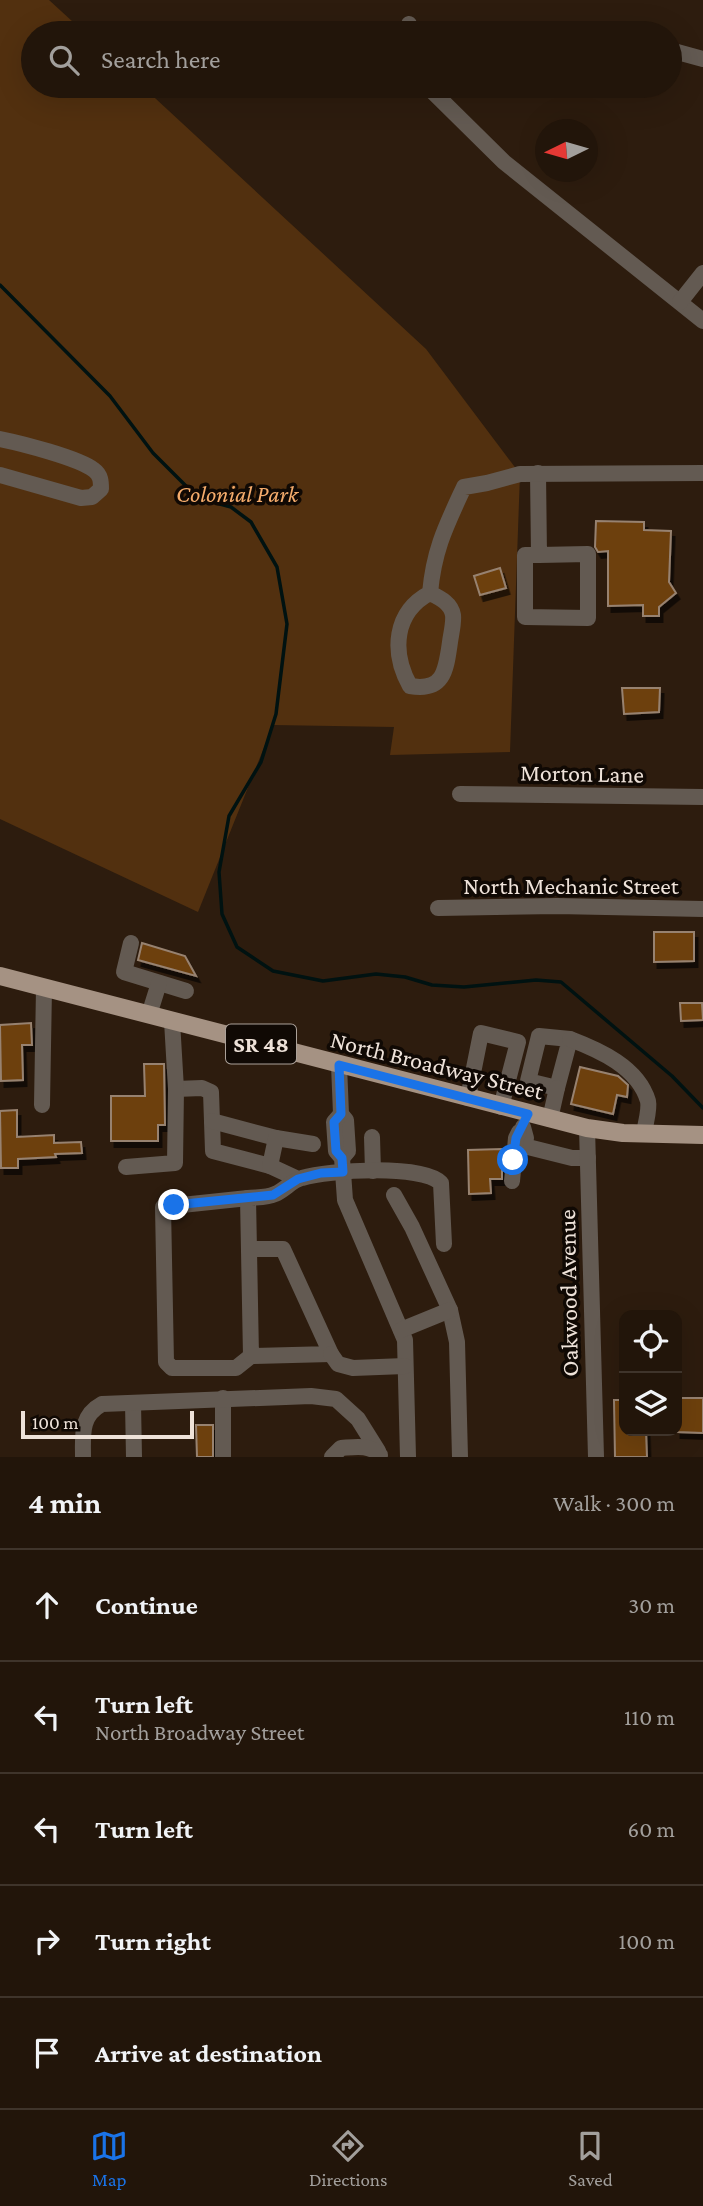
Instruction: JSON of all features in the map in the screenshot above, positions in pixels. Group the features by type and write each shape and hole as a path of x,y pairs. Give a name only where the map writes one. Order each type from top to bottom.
{"main road":[{"name":"North Broadway Street","path":"0,976 502,1107 525,1120 550,1119 587,1128 644,1134 703,1135"}],"street":[{"path":"682,53 703,59"},
{"path":"439,98 504,162 703,321"},
{"path":"680,302 703,273"},
{"path":"0,439 21,443 84,464 96,471 101,479 102,489 92,498 81,498 0,475"},
{"path":"430,593 439,542 464,486 520,474 538,473 703,473"},
{"path":"538,473 539,555"},
{"path":"588,554 588,618 525,617 525,555 539,555 588,554"},
{"path":"430,593 445,601 453,614 446,672 434,684 422,688 410,686 400,669 397,651 403,620 416,600 430,593"},
{"name":"Morton Lane","path":"460,794 703,797"},
{"name":"North Mechanic Street","path":"438,908 557,906 703,909"},
{"path":"131,943 124,972 186,991"},
{"path":"149,1015 159,983"},
{"path":"42,1105 44,988"},
{"path":"126,1167 175,1163 176,1089 172,1021"},
{"path":"468,1098 481,1033 518,1042 502,1107"},
{"path":"557,1088 528,1081 539,1036 570,1039 597,1049 631,1071 648,1102 644,1134"},
{"path":"550,1119 570,1039"},
{"path":"516,1052 534,1056"},
{"path":"339,1065 341,1114 334,1122 336,1151 343,1165 345,1200 405,1340 408,1457"},
{"path":"176,1089 202,1088 211,1092 213,1151 270,1166 298,1179"},
{"path":"525,1120 524,1146 572,1158 588,1158"},
{"path":"512,1181 516,1138 525,1120"},
{"path":"212,1121 276,1138 313,1144"},
{"name":"Oakwood Avenue","path":"587,1128 596,1457"},
{"path":"270,1166 276,1138"},
{"path":"372,1138 373,1171"},
{"path":"331,1354 251,1356 236,1368 172,1368 166,1362 163,1207 273,1195 298,1179 343,1165 373,1171 389,1170 435,1177 441,1183 444,1244"},
{"path":"394,1195 412,1227 450,1310 457,1342 460,1457"},
{"path":"248,1198 251,1356"},
{"path":"249,1249 283,1249 338,1364 353,1368 405,1366"},
{"path":"401,1330 450,1310"},
{"path":"83,1457 83,1426 92,1410 102,1404 311,1396 336,1399 358,1419 380,1454"},
{"path":"223,1398 223,1457"},
{"path":"133,1403 134,1457"},
{"path":"332,1457 341,1448 365,1446 380,1454"}],"green space":[{"name":"Colonial Park","path":"0,0 49,0 72,21 21,21 21,98 155,98 426,349 520,474 510,752 390,755 394,727 273,725 198,912 0,819"}],"building":[{"path":"596,521 644,522 644,530 671,531 669,582 676,593 659,607 659,616 643,616 643,605 608,606 608,551 598,552 595,547"},
{"path":"500,568 506,588 480,595 474,576"},
{"path":"622,688 660,688 659,712 624,714"},
{"path":"654,932 694,932 694,961 654,962"},
{"path":"142,943 185,956 196,976 138,960"},
{"path":"680,1003 702,1003 703,1020 681,1021"},
{"path":"31,1023 32,1045 22,1045 23,1080 1,1081 0,1025"},
{"path":"144,1064 164,1064 165,1125 158,1125 158,1141 111,1141 111,1096 145,1096"},
{"path":"580,1067 618,1076 628,1085 627,1097 617,1095 613,1114 571,1104"},
{"path":"17,1110 17,1137 54,1135 54,1143 81,1142 82,1153 18,1159 18,1168 1,1168 0,1111"},
{"path":"502,1149 502,1179 490,1179 491,1193 469,1194 468,1150"},
{"path":"682,1398 703,1398 703,1433 682,1432"},
{"path":"614,1400 619,1400 619,1436 646,1436 647,1457 615,1457"},
{"path":"196,1425 213,1425 213,1457 197,1457"}],"waterway":[{"path":"0,285 110,396 153,453 198,498 231,507 251,522 277,567 287,624 276,714 261,762 229,816 219,872 222,914 237,947 273,971 323,981 376,974 405,977 432,985 464,987 536,980 561,982 672,1076 703,1108"}],"route":[{"path":"174,1205 273,1195 298,1179 321,1173 343,1172 342,1158 336,1151 334,1122 341,1114 339,1065 528,1114 516,1138 513,1160"}]}
